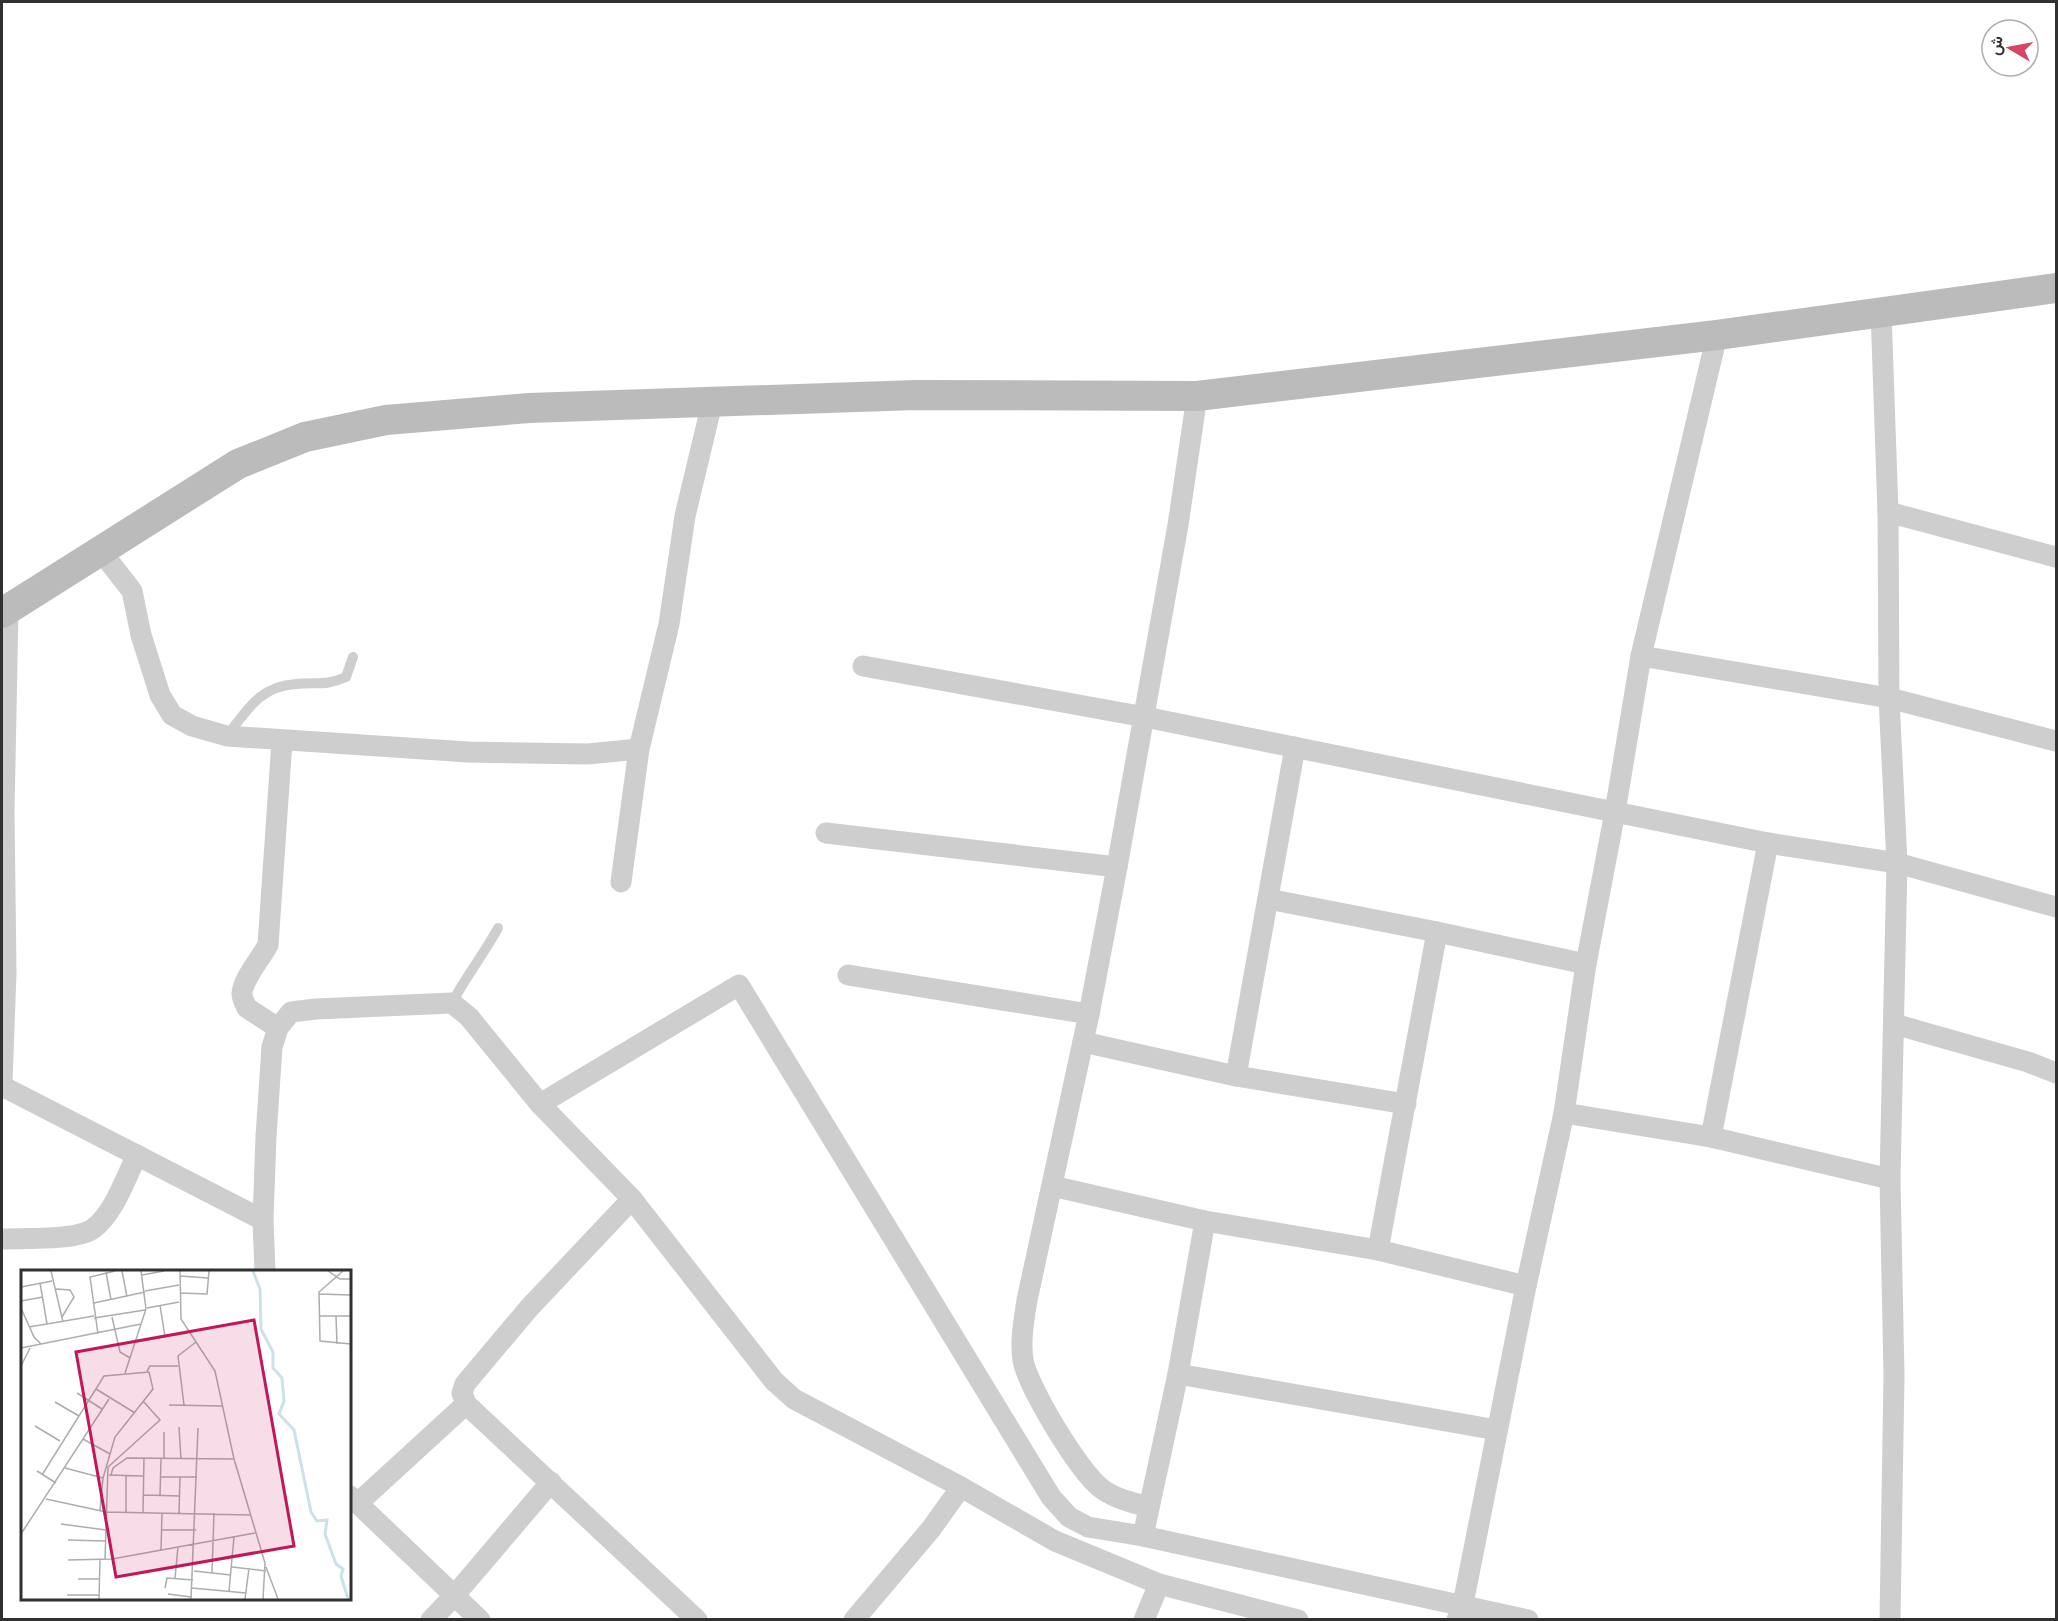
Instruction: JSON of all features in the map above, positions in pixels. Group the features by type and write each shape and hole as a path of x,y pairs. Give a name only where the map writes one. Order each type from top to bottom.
{"main road":[{"path":"4,612 238,464 305,438 386,420 530,408 916,395 1197,396 1717,334 2056,288"}],"street":[{"path":"1881,311 1888,512 1889,698 1897,864 1890,1179 1894,1376 1890,1620"},
{"path":"1460,1612 1526,1286 1564,1113 1586,964 1615,812 1641,656 1717,334"},
{"path":"1149,1507 1125,1501 1102,1489 1089,1477 1070,1450 1032,1385 1024,1361 1022,1338 1027,1300 1089,1014 1145,717 1178,525 1197,396"},
{"path":"621,882 639,749 669,624 685,516 712,403"},
{"path":"1888,512 2056,557"},
{"path":"100,550 132,591 141,635 160,695 172,715 192,726 227,736 468,752 588,754 639,749"},
{"path":"4,612 3,812 6,972 2,1084 263,1220"},
{"path":"1641,656 1889,698 2056,741"},
{"path":"863,666 1145,717 1768,843 1897,864 2056,907"},
{"path":"278,1028 247,1008 242,994 246,980 268,945 282,741"},
{"path":"1236,1076 1295,747"},
{"path":"826,833 1117,867"},
{"path":"1711,1137 1768,843"},
{"path":"1268,899 1586,964"},
{"path":"1378,1250 1437,932"},
{"path":"848,975 1089,1014"},
{"path":"540,1104 739,985 1051,1497 1069,1517 1088,1527 1143,1536 1460,1612 1528,1620"},
{"path":"265,1270 263,1220 266,1136 271,1058 278,1028 291,1012 452,1003 469,1017 540,1104 632,1199 774,1381 794,1399 961,1487 1055,1541 1159,1584 1298,1620"},
{"path":"1894,1024 2028,1062 2056,1073"},
{"path":"1083,1042 1236,1076 1406,1104"},
{"path":"1564,1113 1711,1137 1890,1179"},
{"path":"2,1239 70,1237 93,1230 108,1214 137,1155"},
{"path":"1052,1186 1205,1221 1378,1250 1526,1286"},
{"path":"632,1199 529,1308 465,1384 462,1394 466,1404 697,1620"},
{"path":"1143,1536 1178,1374 1205,1221"},
{"path":"1178,1374 1497,1430"},
{"path":"466,1404 354,1499 397,1543 480,1620"},
{"path":"431,1620 551,1482"},
{"path":"854,1620 931,1529 961,1487"},
{"path":"1144,1620 1159,1584"}],"lane":[{"path":"227,736 251,705 270,689 295,684 331,684 346,677 353,657"},
{"path":"452,1003 498,928"}]}
